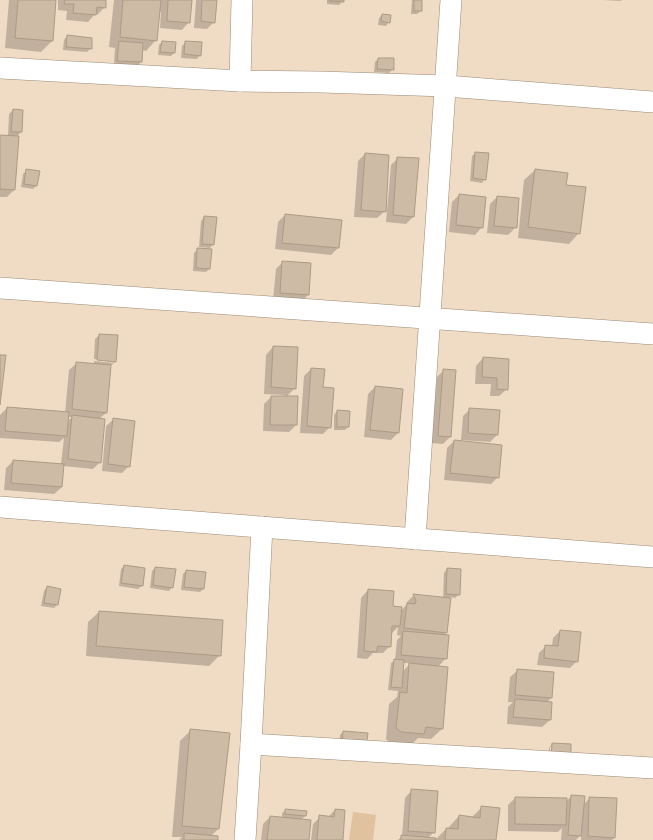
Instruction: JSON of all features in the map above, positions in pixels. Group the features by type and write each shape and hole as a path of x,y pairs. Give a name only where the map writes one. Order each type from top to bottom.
{"street":[{"path":"240,81 242,0"},
{"path":"416,539 451,0"},
{"path":"0,68 240,81 446,86 653,102"},
{"path":"0,288 430,317 653,334"},
{"path":"0,507 653,557"},
{"path":"245,840 262,527"},
{"path":"251,744 653,768"}],"shaded area":[{"path":"353,812 376,815 373,840 349,840"}],"building":[{"path":"18,0 56,0 53,41 15,38"},
{"path":"65,0 106,0 106,8 97,7 96,15 73,13 74,4 64,4"},
{"path":"123,0 161,0 157,41 120,37"},
{"path":"168,0 192,0 190,23 167,21"},
{"path":"202,0 217,0 215,23 201,21"},
{"path":"344,0 344,2 329,1"},
{"path":"414,0 422,0 422,11 414,11"},
{"path":"382,14 391,15 390,23 381,21"},
{"path":"67,35 92,38 92,49 66,47"},
{"path":"119,41 143,43 142,62 117,61"},
{"path":"162,41 176,42 175,53 160,52"},
{"path":"185,41 202,42 201,56 184,54"},
{"path":"378,58 394,58 394,70 377,69"},
{"path":"13,109 23,110 22,132 11,132"},
{"path":"0,135 19,136 15,190 0,189"},
{"path":"475,152 489,153 486,180 473,178"},
{"path":"365,153 389,155 386,212 361,210"},
{"path":"397,157 419,158 414,217 393,215"},
{"path":"26,169 40,171 37,186 24,184"},
{"path":"535,169 568,173 566,185 586,187 580,234 528,227"},
{"path":"459,194 486,197 483,228 456,225"},
{"path":"497,196 519,198 517,228 494,226"},
{"path":"285,214 342,220 339,248 282,243"},
{"path":"204,216 217,217 214,245 202,244"},
{"path":"197,248 212,249 210,269 196,268"},
{"path":"282,261 311,263 309,295 280,293"},
{"path":"99,334 118,335 116,362 97,360"},
{"path":"273,346 298,347 296,389 271,387"},
{"path":"0,355 6,355 0,405"},
{"path":"483,357 509,359 508,390 497,389 497,378 482,377"},
{"path":"76,362 111,365 107,413 72,409"},
{"path":"311,368 325,369 323,387 334,388 331,428 307,426"},
{"path":"443,369 456,370 451,437 438,436"},
{"path":"375,386 403,389 399,433 370,430"},
{"path":"271,396 298,396 297,425 270,425"},
{"path":"7,407 69,412 67,436 5,431"},
{"path":"469,408 500,410 498,435 468,433"},
{"path":"337,410 350,411 349,427 337,427"},
{"path":"72,415 105,419 101,463 68,459"},
{"path":"113,418 135,421 130,467 108,464"},
{"path":"454,440 502,445 499,478 450,473"},
{"path":"13,460 64,464 62,487 11,483"},
{"path":"124,565 145,568 143,586 121,583"},
{"path":"155,567 176,569 173,588 153,585"},
{"path":"447,568 461,569 460,595 446,594"},
{"path":"186,570 206,572 204,589 184,587"},
{"path":"47,586 61,589 58,605 44,603"},
{"path":"368,589 394,591 393,606 402,607 400,626 392,626 391,647 378,646 376,652 364,651"},
{"path":"413,594 451,598 447,633 404,628 407,603 415,604 416,601"},
{"path":"99,611 223,620 221,656 96,646"},
{"path":"560,630 581,632 578,662 544,658 545,645 558,646"},
{"path":"403,631 449,635 447,659 401,655"},
{"path":"394,659 404,660 402,688 391,687"},
{"path":"409,663 448,667 443,729 426,727 424,734 401,732 396,728 400,692 407,693"},
{"path":"517,669 554,672 552,698 515,695"},
{"path":"515,699 552,702 551,720 513,717"},
{"path":"190,729 230,733 219,829 182,826"},
{"path":"343,731 368,733 366,748 342,745"},
{"path":"552,743 571,744 571,758 551,758"},
{"path":"411,789 438,791 435,833 408,831"},
{"path":"571,795 585,796 581,836 568,835"},
{"path":"515,797 567,798 566,825 515,824"},
{"path":"589,797 617,798 615,838 588,836"},
{"path":"481,806 500,808 496,840 445,840 446,828 458,829 459,815 480,818"},
{"path":"285,809 307,811 306,816 285,814"},
{"path":"335,809 345,810 343,840 317,840 319,815 334,817"},
{"path":"270,816 311,820 309,840 267,840"},
{"path":"184,833 218,836 218,840 184,840"},
{"path":"401,835 436,838 436,840 401,840"}]}
